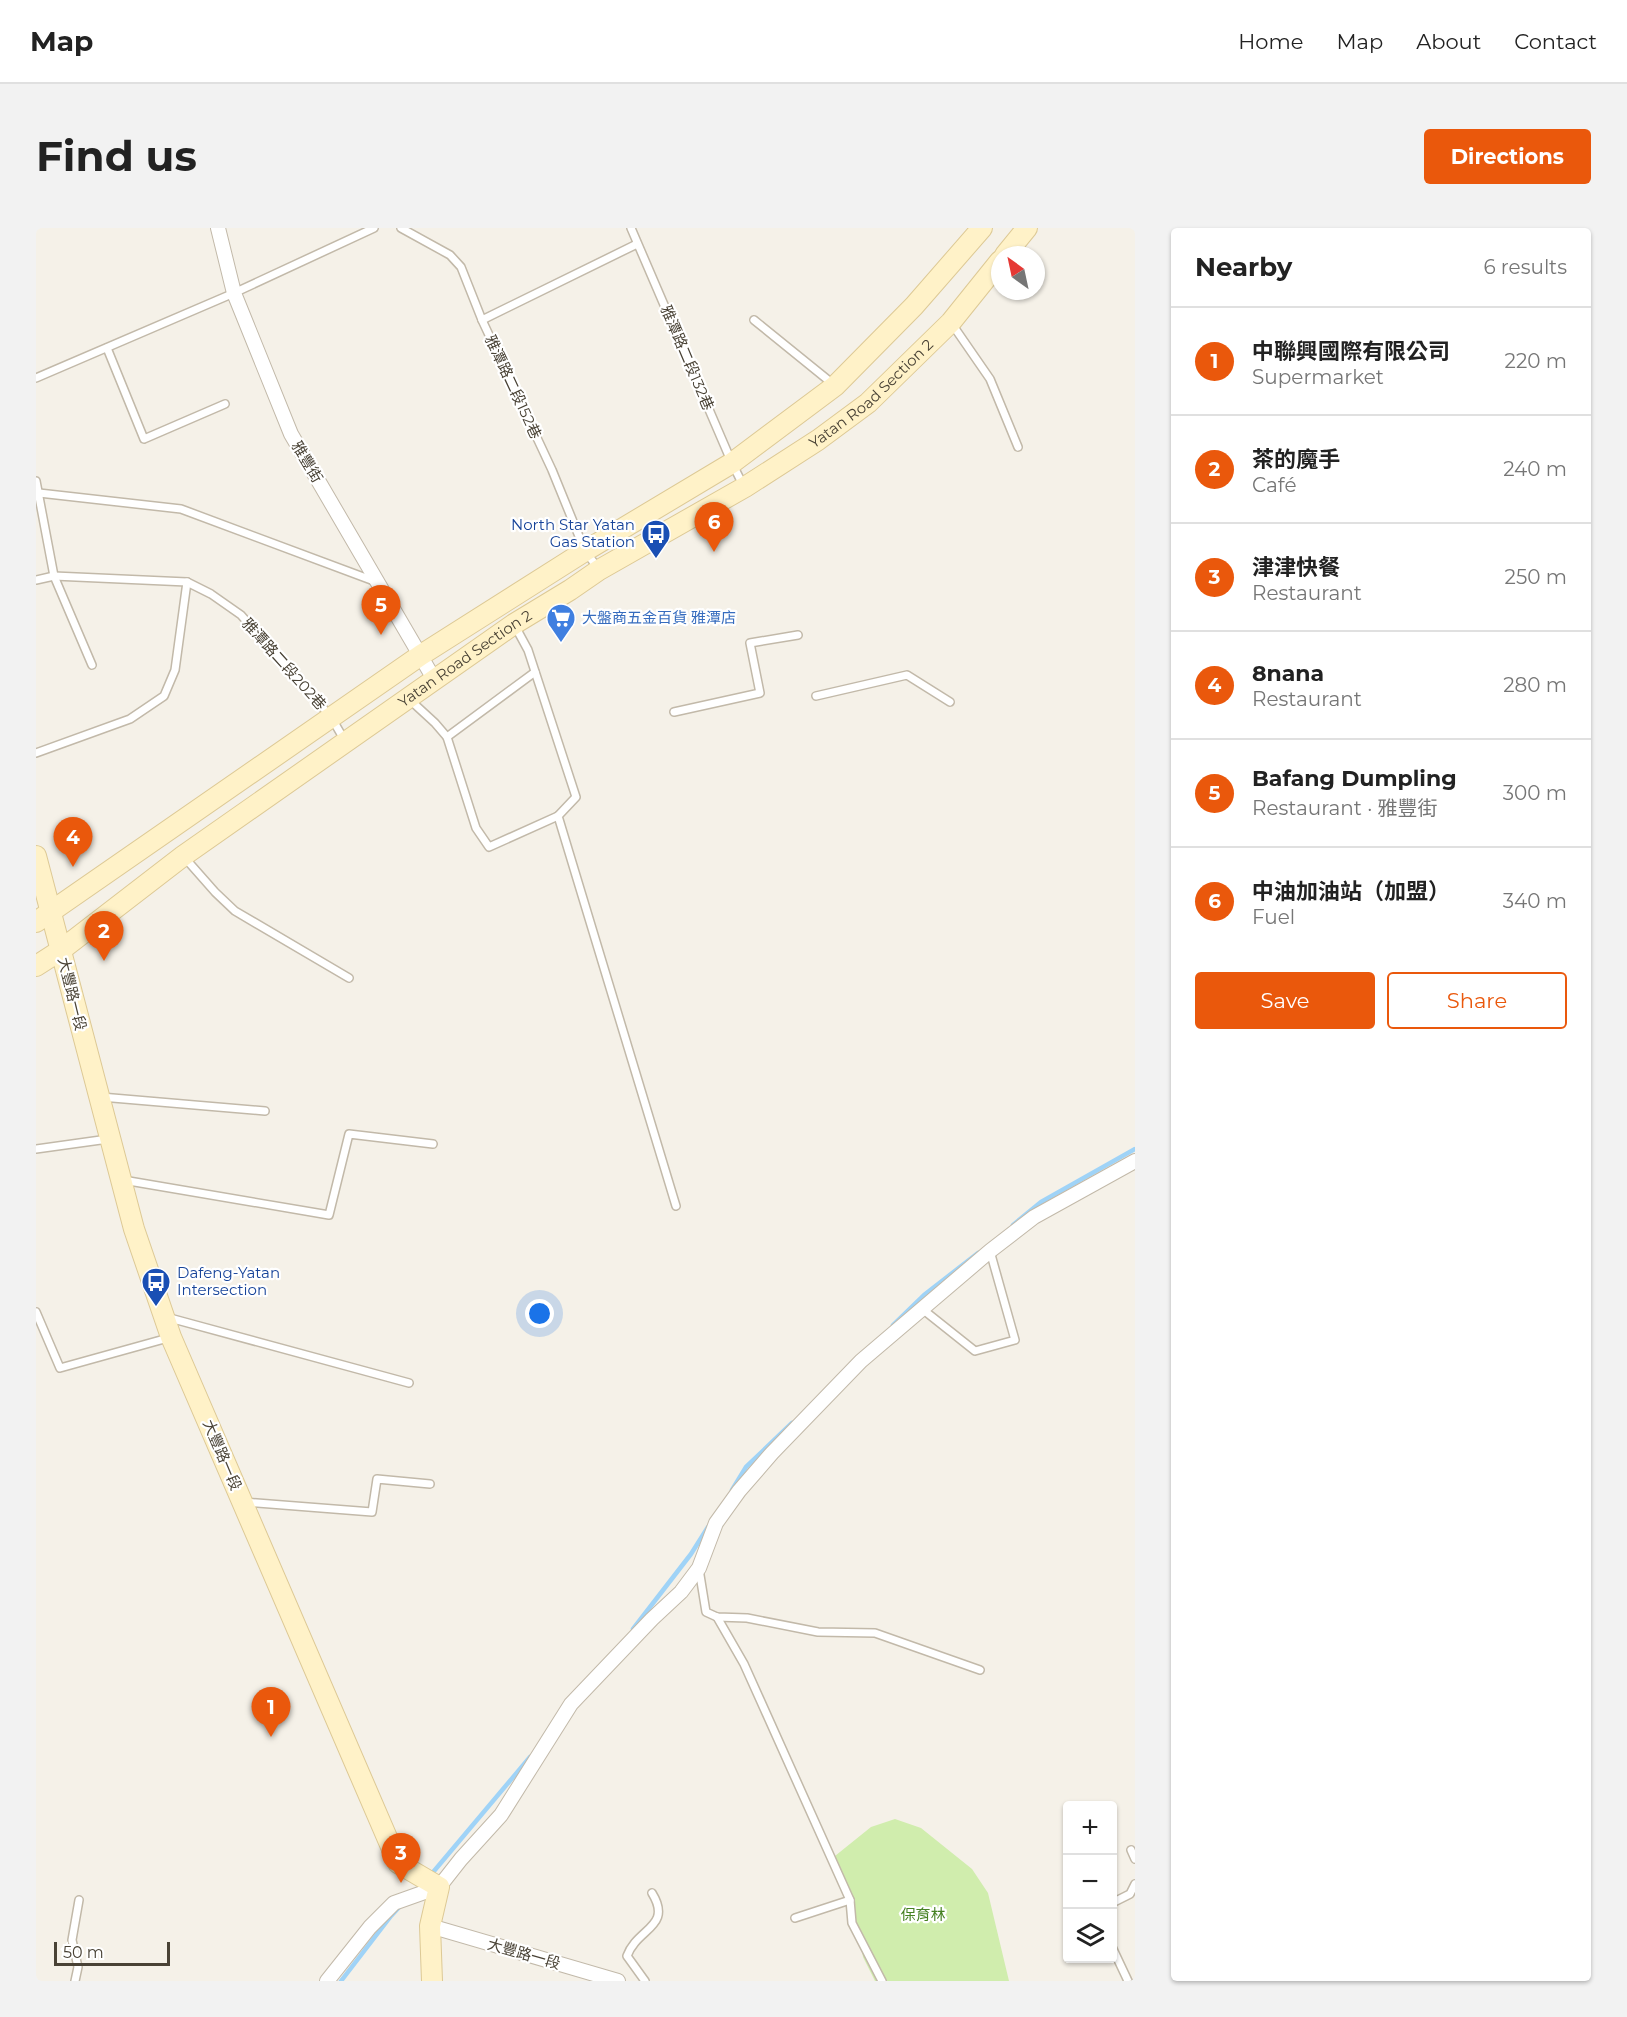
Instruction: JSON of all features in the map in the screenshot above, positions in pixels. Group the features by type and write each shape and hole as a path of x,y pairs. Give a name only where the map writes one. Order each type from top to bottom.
{"street":[{"name":"雅豐街","path":"218,228 234,293 291,434 434,679"},
{"name":"Yatan Road Section 2","path":"44,916 421,655 585,551 732,463 835,386 914,306 982,228"},
{"path":"1012,246 1027,228"},
{"name":"Yatan Road Section 2","path":"36,966 61,950 183,856 514,624 599,570 745,487 818,440 868,403 951,322 991,272"},
{"name":"大豐路一段","path":"36,856 44,916 61,950 134,1229 171,1337 398,1863 439,1887"},
{"path":"432,1981 430,1926 439,1887 461,1858 501,1815 571,1704 681,1592 699,1568 716,1523 772,1453 861,1361 990,1251 1034,1217 1135,1161"},
{"path":"327,1981 370,1927 394,1903 439,1887"},
{"name":"大豐路一段","path":"430,1926 618,1981"}],"lane":[{"path":"36,378 234,293 374,228"},
{"name":"雅潭路二段152巷","path":"401,228 450,255 461,267 482,320 552,470 585,551 599,570"},
{"name":"雅潭路二段132巷","path":"631,228 732,463 745,487"},
{"path":"482,320 637,244"},
{"path":"754,320 835,386"},
{"path":"951,322 990,379 1018,447"},
{"path":"107,348 144,439 225,404"},
{"path":"36,481 54,576 92,665"},
{"path":"39,493 181,509 379,583"},
{"name":"雅潭路二段202巷","path":"36,580 54,576 187,582 211,594 241,615 331,717 346,743"},
{"path":"36,753 130,719 164,696 175,670 187,582"},
{"path":"408,699 435,723 447,738 476,828 489,847 558,816 576,797 528,650 514,624"},
{"path":"674,712 760,693 750,643 798,635"},
{"path":"447,738 535,672"},
{"path":"816,696 907,675 950,702"},
{"path":"558,816 676,1206"},
{"path":"183,856 235,911 349,978"},
{"path":"98,1096 265,1111"},
{"path":"121,1180 328,1215 349,1134 434,1144"},
{"path":"36,1149 109,1139"},
{"path":"921,1308 975,1351 1015,1340 990,1251"},
{"path":"36,1312 60,1368 171,1337"},
{"path":"164,1316 409,1383"},
{"path":"242,1502 372,1512 377,1479 430,1484"},
{"path":"699,1568 706,1612 717,1617 747,1618 818,1632 876,1633 980,1670"},
{"path":"717,1617 744,1664 850,1900 852,1923 882,1981"},
{"path":"1131,1850 1135,1859"},
{"path":"1117,1901 1130,1894 1135,1884"},
{"path":"645,1981 627,1956 630,1946 655,1923 660,1911 652,1893"},
{"path":"75,1981 78,1967 72,1941 79,1900"},
{"path":"795,1918 850,1900"},
{"path":"1117,1956 1128,1981"}],"green space":[{"name":"保育林","path":"895,1819 921,1828 972,1869 988,1893 1009,1981 875,1981 863,1957 859,1932 850,1919 853,1903 835,1856 871,1827"}],"waterway":[{"path":"1013,1225 1041,1202 1135,1149"},
{"path":"893,1325 924,1295 978,1253"},
{"path":"732,1490 746,1467 792,1423"},
{"path":"633,1629 691,1554 708,1527"},
{"path":"429,1877 530,1757"},
{"path":"341,1981 402,1904"}],"place":[{"name":"中油加油站（加盟）","path":"714,552"},
{"name":"North Star Yatan Gas Station","path":"656,560"},
{"name":"Bafang Dumpling","path":"381,635"},
{"name":"大盤商五金百貨 雅潭店","path":"561,644"},
{"name":"8nana","path":"73,867"},
{"name":"茶的魔手","path":"104,961"},
{"name":"Dafeng-Yatan Intersection","path":"156,1308"},
{"name":"中聯興國際有限公司","path":"271,1737"},
{"name":"津津快餐","path":"401,1883"}]}
